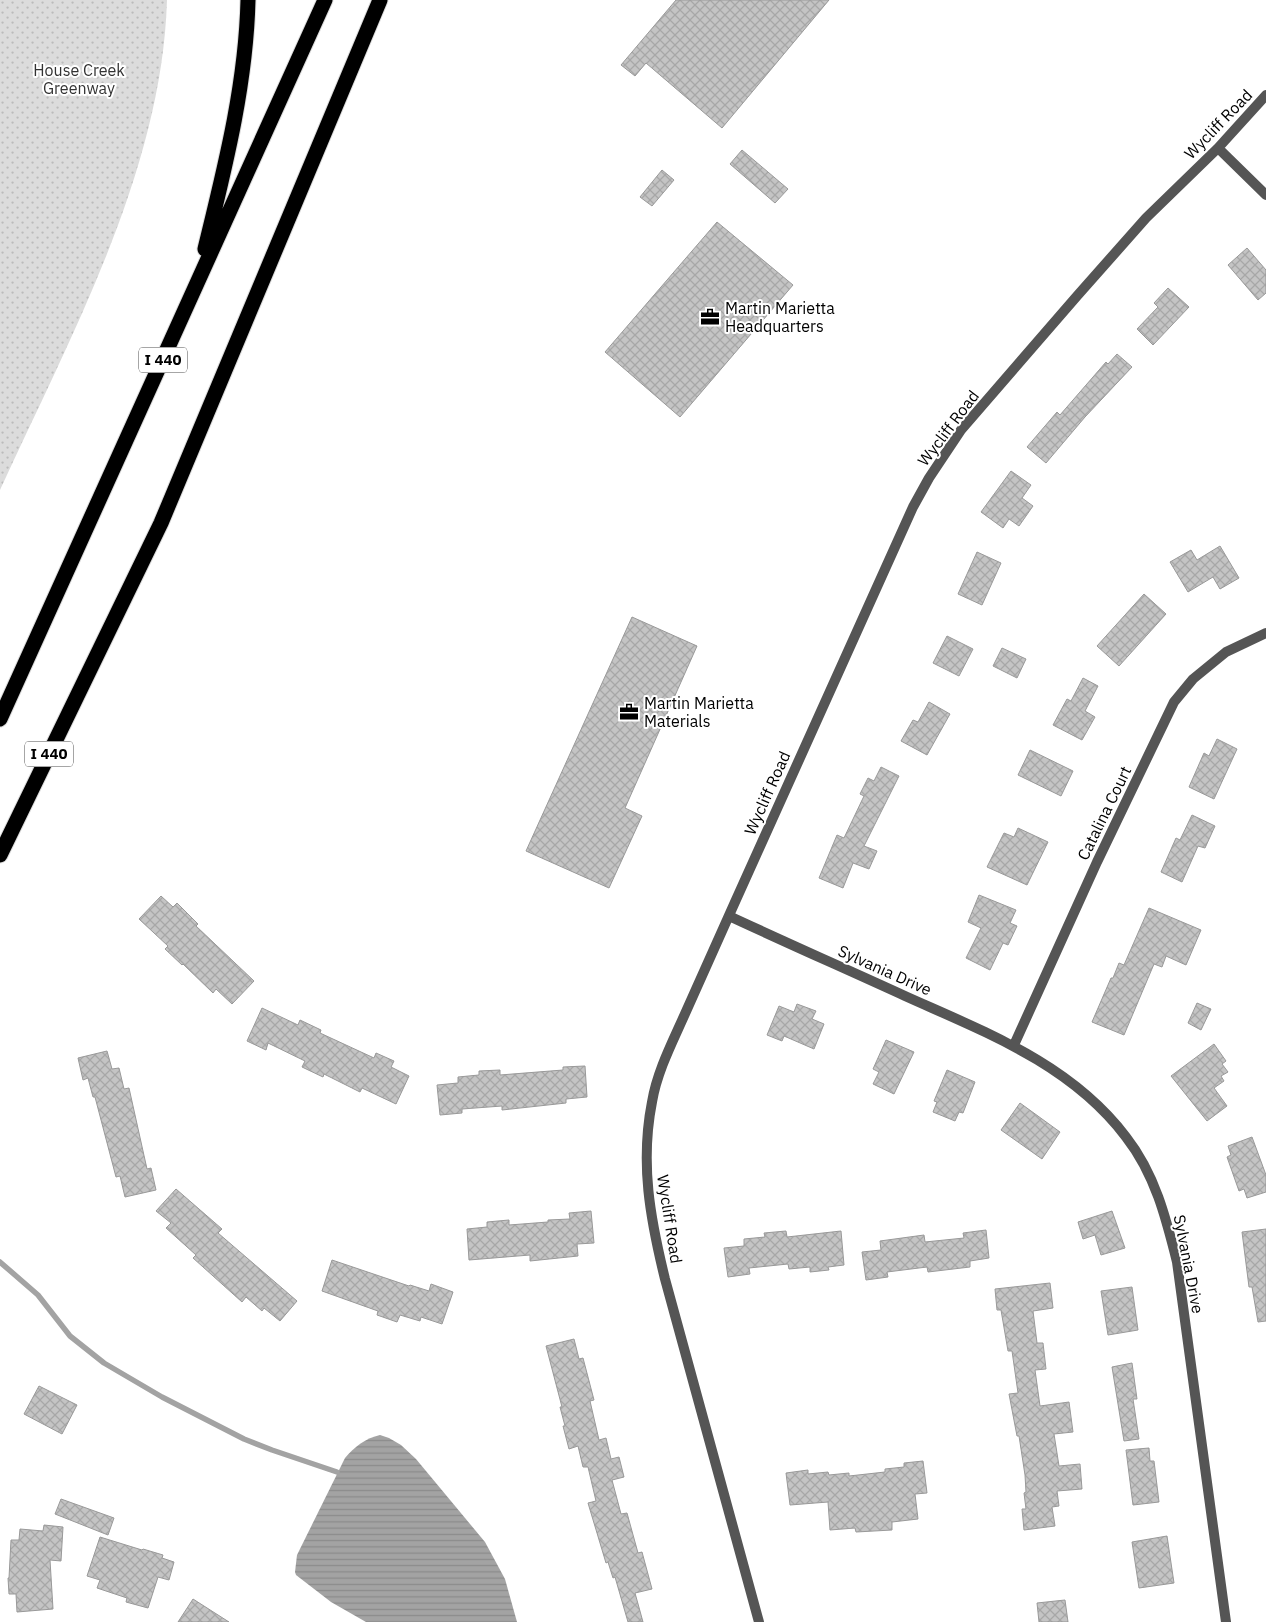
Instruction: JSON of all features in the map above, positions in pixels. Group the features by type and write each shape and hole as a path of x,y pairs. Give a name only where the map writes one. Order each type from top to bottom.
{"highway":[{"path":"196,286 235,123 243,73 248,0"},
{"name":"I 440","path":"0,719 325,0"},
{"name":"I 440","path":"0,855 161,523 380,0"}],"street":[{"name":"Wycliff Road","path":"759,1622 664,1279 654,1234 648,1196 646,1158 652,1099 667,1055 728,916 913,507 928,478 961,430 1077,296 1146,218 1218,148 1266,95"},
{"path":"1218,148 1266,196"},
{"name":"Catalina Court","path":"1014,1045 1097,862 1174,702 1193,679 1226,652 1266,632"},
{"name":"Sylvania Drive","path":"728,916 1014,1045 1060,1074 1095,1101 1126,1137 1152,1180 1166,1216 1176,1262 1226,1622"}],"green space":[{"name":"House Creek Greenway","path":"0,0 167,0 161,64 149,127 130,190 108,252 82,313 0,490"}],"shaded area":[{"path":"380,1435 401,1445 416,1459 485,1542 505,1579 517,1622 366,1622 331,1602 296,1575 297,1555 345,1458 352,1450 370,1438"}],"building":[{"path":"676,0 829,0 722,128 646,63 635,76 621,65"},
{"path":"742,150 788,189 775,203 730,164"},
{"path":"662,170 674,180 652,206 640,197"},
{"path":"717,222 793,285 680,417 605,352"},
{"path":"1247,248 1266,270 1266,293 1258,300 1228,265"},
{"path":"1168,288 1189,307 1153,345 1137,329 1158,307 1154,303"},
{"path":"1117,354 1132,367 1085,417 1046,463 1027,447 1057,412 1060,415 1106,362 1108,364"},
{"path":"1011,471 1031,485 1022,498 1033,506 1019,526 1009,519 1003,528 981,512"},
{"path":"1220,546 1239,578 1220,589 1213,577 1188,592 1170,562 1191,550 1197,560"},
{"path":"977,552 1001,563 982,605 958,594"},
{"path":"1144,594 1166,614 1119,666 1097,646"},
{"name":"Martin Marietta Materials","path":"632,617 697,646 625,808 642,816 609,888 526,851"},
{"path":"947,636 973,649 959,676 933,663"},
{"path":"1002,648 1026,659 1017,678 993,666"},
{"path":"1083,678 1098,686 1085,711 1095,717 1082,740 1053,725 1067,699 1071,701"},
{"path":"929,702 950,714 927,755 901,741 913,720 918,722"},
{"path":"1217,739 1237,749 1214,799 1189,787 1204,753 1209,756"},
{"path":"1030,750 1073,771 1061,796 1018,775"},
{"path":"881,767 899,776 864,846 877,851 869,869 853,863 843,888 819,878 837,835 844,838 864,796 860,794 868,778 874,781"},
{"path":"1192,815 1215,826 1205,848 1198,846 1182,882 1161,872 1176,838 1180,840"},
{"path":"1018,828 1048,842 1027,885 987,867 1004,833 1014,837"},
{"path":"979,895 1016,910 1010,923 1017,926 1008,945 1003,943 990,970 966,958 981,928 968,922"},
{"path":"161,896 173,907 177,903 198,924 196,926 254,981 232,1004 216,989 213,993 182,965 165,949 168,946 139,919"},
{"path":"1149,908 1201,930 1186,965 1166,956 1162,967 1154,964 1124,1035 1092,1022 1119,963 1124,965"},
{"path":"1197,1003 1211,1009 1201,1030 1188,1023"},
{"path":"797,1004 816,1011 812,1019 824,1024 814,1049 784,1036 782,1041 767,1035 779,1006 794,1012"},
{"path":"262,1008 298,1025 300,1020 321,1030 320,1033 374,1058 376,1053 394,1061 391,1067 409,1076 396,1104 362,1088 360,1092 324,1074 323,1077 302,1067 305,1061 268,1043 266,1050 247,1041"},
{"path":"886,1040 914,1052 894,1094 873,1084 879,1072 873,1069"},
{"path":"1214,1044 1226,1061 1222,1064 1228,1072 1221,1076 1224,1081 1214,1088 1227,1106 1207,1121 1171,1076"},
{"path":"107,1051 112,1069 119,1068 124,1089 129,1088 147,1169 151,1168 156,1190 125,1197 120,1176 116,1177 95,1097 93,1097 88,1078 83,1080 78,1058"},
{"path":"585,1066 587,1097 566,1099 566,1103 502,1110 502,1106 462,1109 462,1113 440,1115 437,1085 458,1083 458,1077 479,1075 479,1071 500,1070 500,1075 563,1070 563,1067"},
{"path":"947,1070 975,1082 963,1113 959,1112 955,1121 933,1112 937,1102 934,1101"},
{"path":"1020,1103 1060,1132 1042,1159 1001,1130"},
{"path":"1252,1137 1266,1175 1266,1192 1247,1198 1244,1189 1239,1191 1227,1157 1231,1155 1228,1146"},
{"path":"176,1189 222,1229 218,1233 297,1301 280,1321 264,1308 262,1311 246,1297 242,1302 193,1258 196,1255 166,1228 171,1223 156,1211"},
{"path":"591,1211 594,1243 577,1244 578,1256 530,1261 530,1255 469,1260 467,1229 487,1227 487,1222 509,1220 509,1225 570,1219 569,1213"},
{"path":"1112,1211 1125,1248 1101,1255 1095,1235 1083,1239 1078,1222"},
{"path":"1266,1229 1266,1321 1258,1322 1252,1287 1249,1287 1242,1232"},
{"path":"986,1230 989,1258 970,1261 970,1267 928,1272 927,1267 887,1272 888,1277 866,1280 862,1252 881,1250 880,1241 924,1235 925,1242 964,1238 963,1233"},
{"path":"786,1231 787,1237 841,1231 844,1265 828,1267 829,1270 810,1272 810,1267 789,1269 788,1264 749,1268 750,1274 728,1277 724,1248 744,1246 744,1239 765,1237 764,1233"},
{"path":"332,1260 409,1286 429,1291 431,1284 453,1292 442,1324 421,1317 420,1321 400,1315 397,1322 377,1315 378,1311 322,1291"},
{"path":"1050,1283 1053,1308 1033,1311 1037,1343 1043,1343 1046,1369 1035,1370 1040,1406 1069,1402 1073,1432 1054,1434 1059,1466 1080,1464 1082,1489 1057,1491 1059,1506 1052,1507 1055,1526 1024,1530 1022,1509 1026,1509 1024,1493 1026,1492 1025,1475 1019,1436 1017,1436 1009,1394 1018,1393 1012,1351 1008,1351 1001,1310 997,1310 995,1289"},
{"path":"1132,1287 1138,1330 1108,1335 1101,1291"},
{"path":"574,1339 579,1359 583,1358 594,1400 590,1401 599,1440 606,1438 611,1459 619,1457 624,1477 612,1480 621,1514 627,1513 638,1553 642,1552 652,1589 635,1593 643,1622 628,1622 615,1577 613,1578 608,1562 606,1563 588,1503 596,1501 588,1467 583,1467 578,1446 569,1449 563,1426 565,1426 560,1407 562,1407 546,1346"},
{"path":"1132,1363 1137,1399 1133,1399 1139,1439 1124,1441 1112,1367"},
{"path":"39,1386 77,1405 62,1434 24,1414"},
{"path":"1149,1448 1150,1461 1154,1461 1159,1502 1133,1505 1126,1450"},
{"path":"923,1461 927,1493 915,1494 918,1519 892,1522 892,1530 856,1532 855,1528 830,1530 828,1502 790,1505 786,1473 808,1470 808,1474 828,1472 829,1475 849,1473 849,1476 885,1472 885,1469 904,1467 904,1463"},
{"path":"61,1499 114,1518 108,1535 55,1514"},
{"path":"44,1525 63,1527 61,1561 50,1560 53,1609 17,1612 16,1594 9,1594 8,1578 11,1540 19,1540 20,1529 43,1531"},
{"path":"1167,1536 1174,1583 1139,1588 1132,1542"},
{"path":"100,1537 163,1555 162,1558 174,1562 169,1580 158,1577 148,1608 126,1602 127,1598 97,1588 100,1580 87,1576"},
{"path":"193,1599 229,1622 178,1622"},
{"path":"1065,1600 1068,1622 1039,1622 1037,1603"}],"waterway":[{"path":"0,1262 38,1295 70,1336 104,1363 162,1397 244,1439 337,1472"}],"place":[{"name":"Martin Marietta Headquarters","path":"710,317"},
{"name":"Martin Marietta Materials","path":"629,712"}]}
